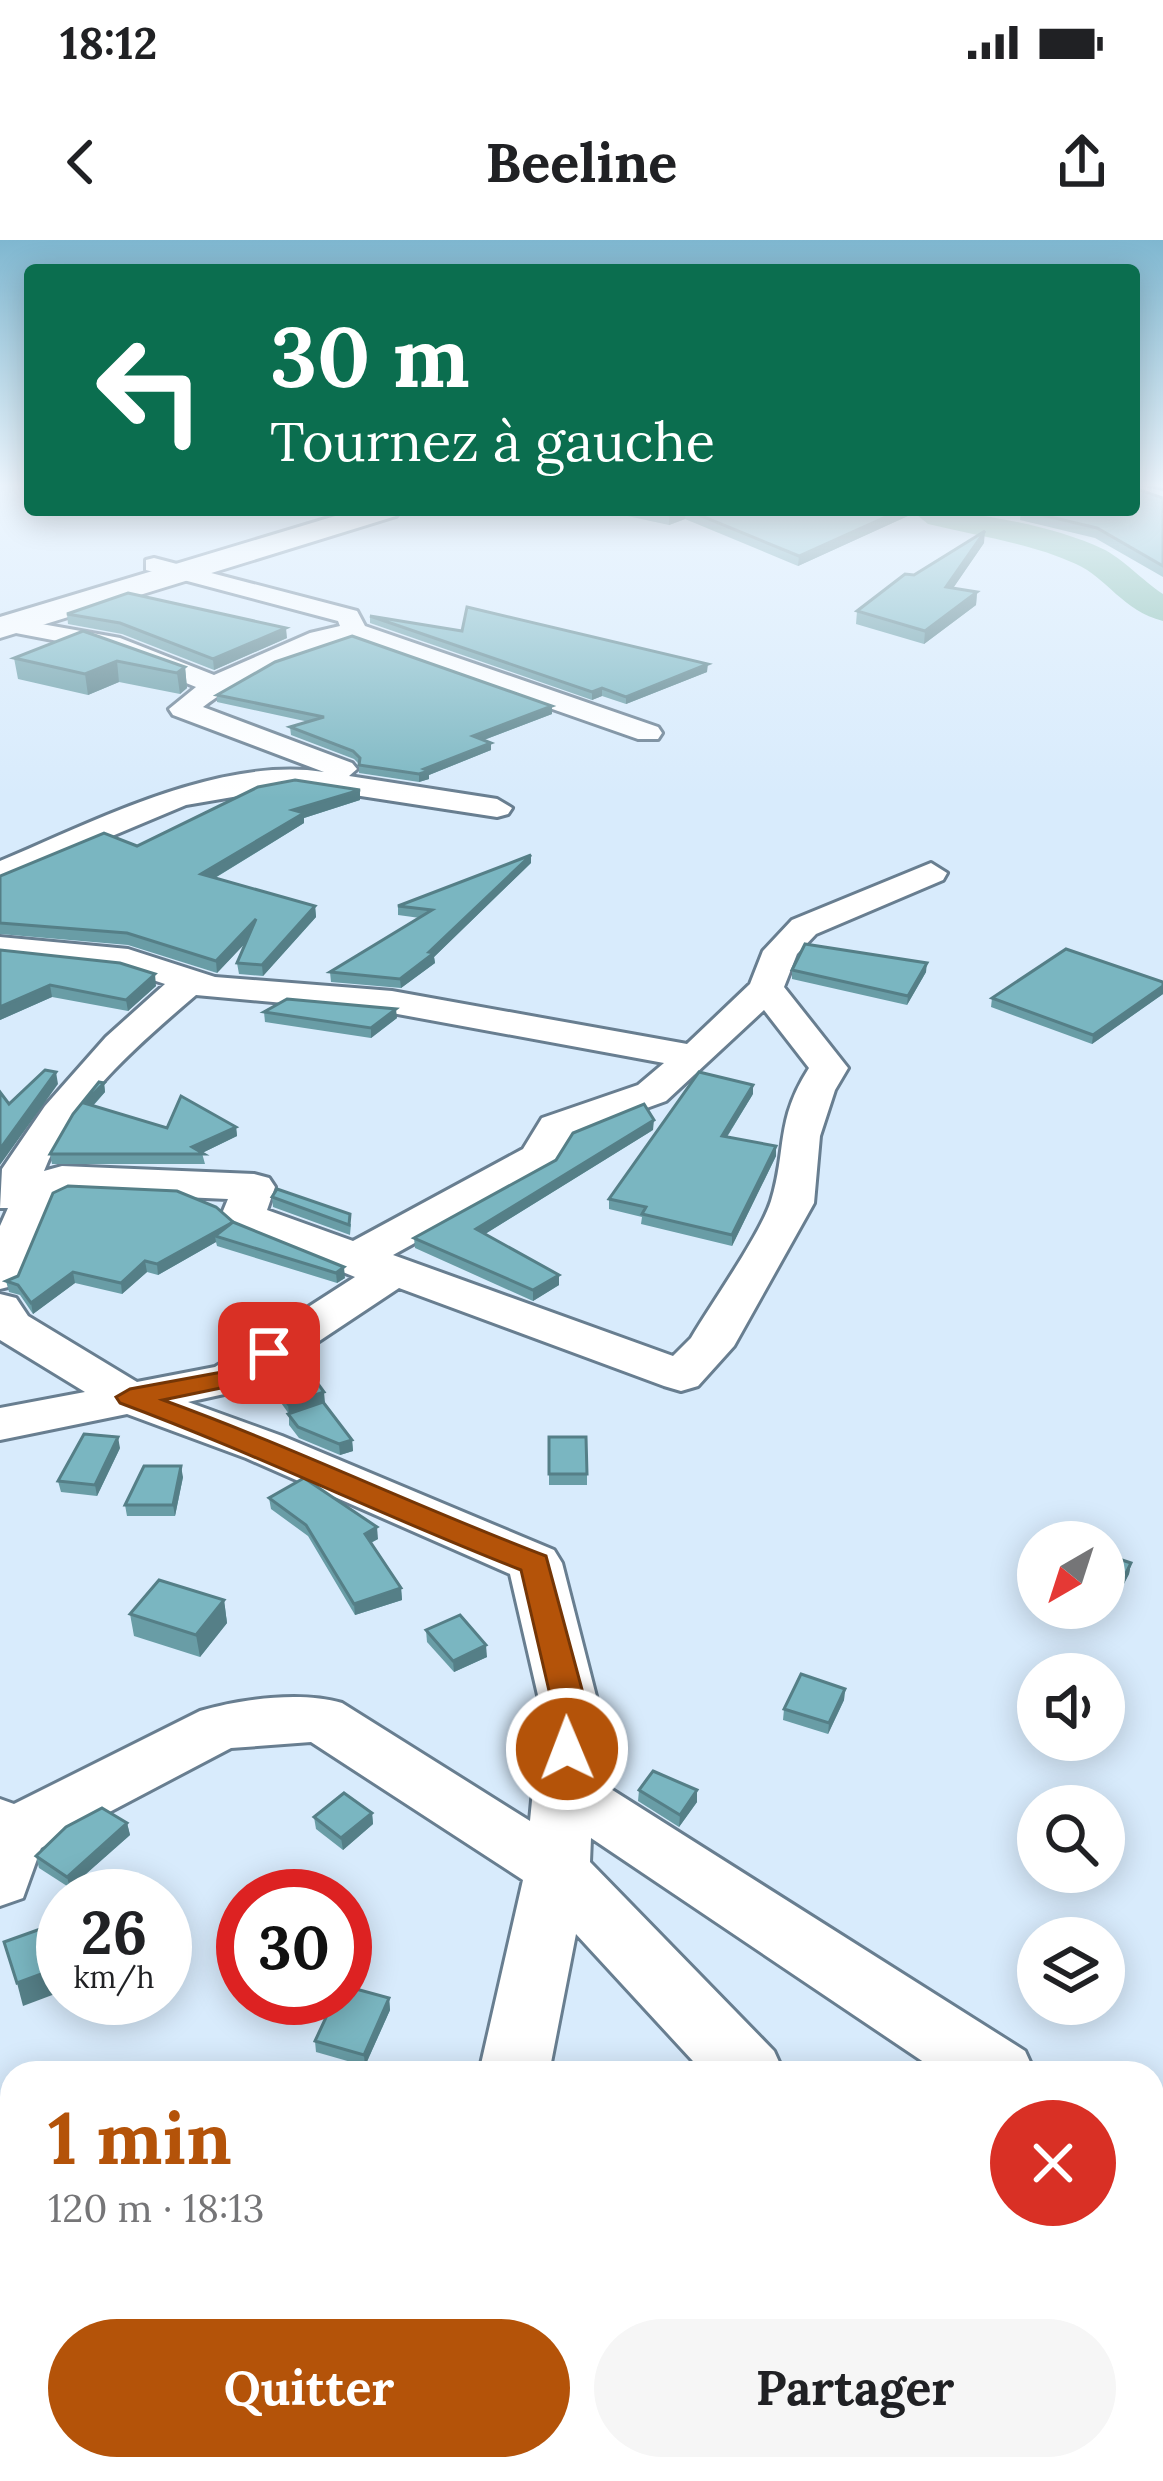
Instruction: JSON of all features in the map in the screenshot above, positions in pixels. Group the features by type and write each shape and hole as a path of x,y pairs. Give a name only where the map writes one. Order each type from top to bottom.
{"main road":[{"path":"3,622 103,589"}],"street":[{"path":"243,589 348,616 355,631"},
{"path":"3,622 111,643 215,685"},
{"path":"424,800 183,709 215,685 320,638 355,631 648,733"},
{"path":"0,873 178,797 296,777 497,808"},
{"path":"355,1258 539,1157 556,1127 652,1093 766,988 781,951 804,927 931,873"},
{"path":"0,947 128,959 211,988 392,1002 695,1058"},
{"path":"15,1195 23,1169 58,1110 133,1028 191,981"},
{"path":"15,1195 62,1179 254,1187 243,1216 681,1376 710,1346 792,1203 800,1136 814,1090 829,1068 766,988"},
{"path":"0,1274 31,1208 15,1195"},
{"path":"0,1424 230,1378 387,1276 355,1258"},
{"path":"0,1308 9,1325 130,1397 264,1447 448,1530 535,1563 570,1708 557,1870 517,2061"},
{"path":"5,1846 221,1727 321,1719 557,1870 738,2061"},
{"path":"563,1790 682,1861 882,2002 980,2061"}],"building":[{"path":"886,589 977,592 925,631 857,611"},
{"path":"128,593 286,628 213,659 120,623 67,614"},
{"path":"467,607 708,664 626,697 602,688 592,692 370,616 462,631"},
{"path":"83,631 185,667 177,673 117,661 85,674 14,658"},
{"path":"352,636 552,706 473,736 491,743 419,774 359,765 360,758 353,751 290,727 324,717 217,695 275,662"},
{"path":"295,780 360,790 293,810 304,813 201,874 315,906 262,965 237,963 256,919 216,961 127,933 0,923 0,876 104,833 137,846 258,787"},
{"path":"531,855 429,952 434,953 400,979 330,972 432,910 398,906"},
{"path":"805,944 927,963 908,996 792,970"},
{"path":"1066,949 1163,982 1163,986 1093,1035 992,998"},
{"path":"0,950 120,963 155,974 126,1000 50,985 0,1007"},
{"path":"287,999 396,1009 371,1028 264,1012"},
{"path":"45,1070 56,1072 0,1149 0,1092 9,1104"},
{"path":"699,1072 753,1085 722,1136 776,1146 732,1235 642,1214 646,1207 609,1199"},
{"path":"99,1082 104,1083 84,1103 167,1128 181,1096 236,1127 192,1147 204,1154 50,1154 73,1114"},
{"path":"644,1104 654,1120 476,1229 559,1275 533,1290 414,1238 556,1160 573,1133"},
{"path":"68,1186 177,1191 216,1207 233,1222 157,1264 145,1261 121,1283 73,1272 31,1303 18,1285 6,1281 18,1276 53,1193"},
{"path":"277,1189 350,1214 349,1225 272,1197"},
{"path":"233,1222 344,1267 336,1273 215,1236"},
{"path":"261,1309 273,1313 239,1335 235,1329"},
{"path":"313,1339 296,1354 324,1392 288,1404 265,1371"},
{"path":"323,1402 352,1440 339,1444 298,1427 288,1414"},
{"path":"84,1434 118,1437 95,1485 58,1481"},
{"path":"549,1437 586,1437 587,1474 549,1474"},
{"path":"144,1466 181,1466 173,1505 125,1505"},
{"path":"304,1478 377,1527 365,1534 401,1588 354,1604 306,1525 269,1498"},
{"path":"159,1580 224,1600 196,1635 130,1614"},
{"path":"460,1615 486,1645 453,1661 426,1630"},
{"path":"801,1674 845,1689 829,1723 784,1709"},
{"path":"653,1771 697,1790 680,1815 639,1790"},
{"path":"344,1793 372,1813 341,1838 314,1817"},
{"path":"102,1808 127,1823 76,1869 55,1869 36,1856 66,1827"},
{"path":"36,1931 36,1976 17,1983 4,1942"},
{"path":"372,1993 389,1998 364,2055 315,2041 322,2025 372,2025"}],"waterway":[{"path":"1129,589 1163,610"}],"route":[{"path":"269,1353 230,1378 130,1397 264,1447 448,1530 535,1563 570,1708 567,1749"}]}
